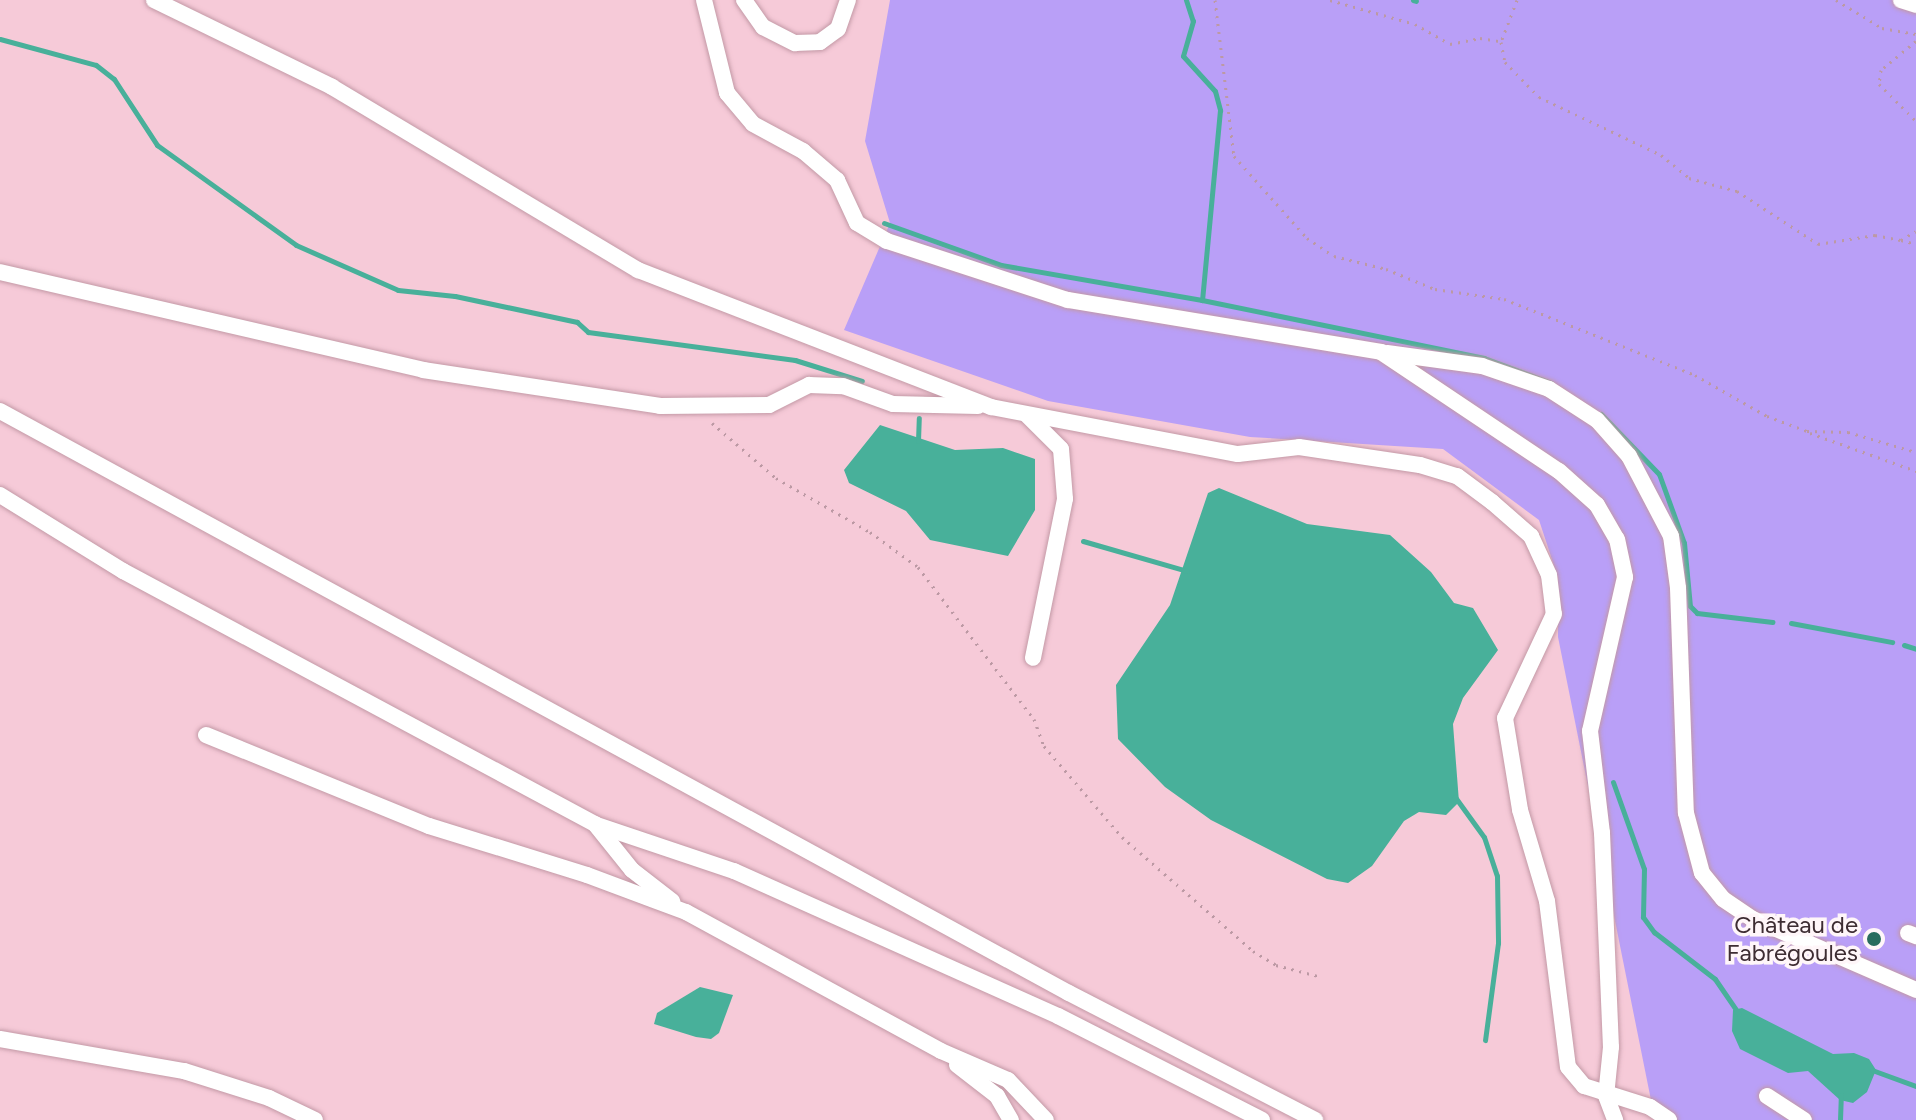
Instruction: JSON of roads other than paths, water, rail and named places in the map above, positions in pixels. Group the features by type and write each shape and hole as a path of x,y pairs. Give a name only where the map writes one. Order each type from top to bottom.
{"street":[{"path":"154,0 332,87 638,270 991,407"},
{"path":"704,0 727,93 753,124 803,151 837,180 857,223 887,241 1068,300 1482,366 1549,389 1597,420 1629,456 1671,536 1678,588 1686,813 1702,873 1723,899 1753,919 1916,990"},
{"path":"744,0 763,27 795,43 820,42 838,29 848,0"},
{"path":"1901,0 1916,5"},
{"path":"0,272 423,370 660,406 769,405 809,385 843,386 893,404 991,407 1238,454 1299,447 1420,465 1457,476 1531,536 1549,575 1554,614 1505,718 1520,810 1547,901 1568,1067 1584,1086 1606,1096 1650,1107 1669,1120"},
{"path":"1381,352 1559,471 1597,505 1617,539 1625,577 1590,731 1602,833 1611,1047 1606,1096 1615,1120"},
{"path":"0,411 1069,993 1315,1120"},
{"path":"1026,414 1061,449 1065,499 1033,658"},
{"path":"0,495 123,571 595,824 734,871 1058,1016 1262,1120"},
{"path":"206,735 429,826 587,875 686,912 941,1051 1008,1080 1046,1120"},
{"path":"595,824 632,870 686,912"},
{"path":"0,1039 184,1071 269,1098 315,1120"},
{"path":"941,1051 997,1096 1011,1120"},
{"path":"1767,1096 1804,1120"}],"waterway":[{"path":"1186,0 1193,21 1183,56 1215,91 1220,110 1202,300 1484,358 1551,383"},
{"path":"0,39 96,65 114,79 157,145 296,245 398,290 455,296 577,322 588,332 795,360 862,381"},
{"path":"884,223 1001,265 1202,300"},
{"path":"1601,414 1659,474 1684,543 1690,606 1697,613 1772,622"},
{"path":"918,441 919,418"},
{"path":"1083,541 1187,571"},
{"path":"1791,623 1892,642"},
{"path":"1904,645 1916,649"},
{"path":"1613,782 1644,869 1643,917 1654,932 1715,979 1739,1014"},
{"path":"1455,797 1484,837 1497,876 1498,943 1485,1040"},
{"path":"1872,1070 1916,1086"},
{"path":"1840,1120 1841,1095"}],"place":[{"name":"Château de Fabrégoules","path":"1874,939"}]}
